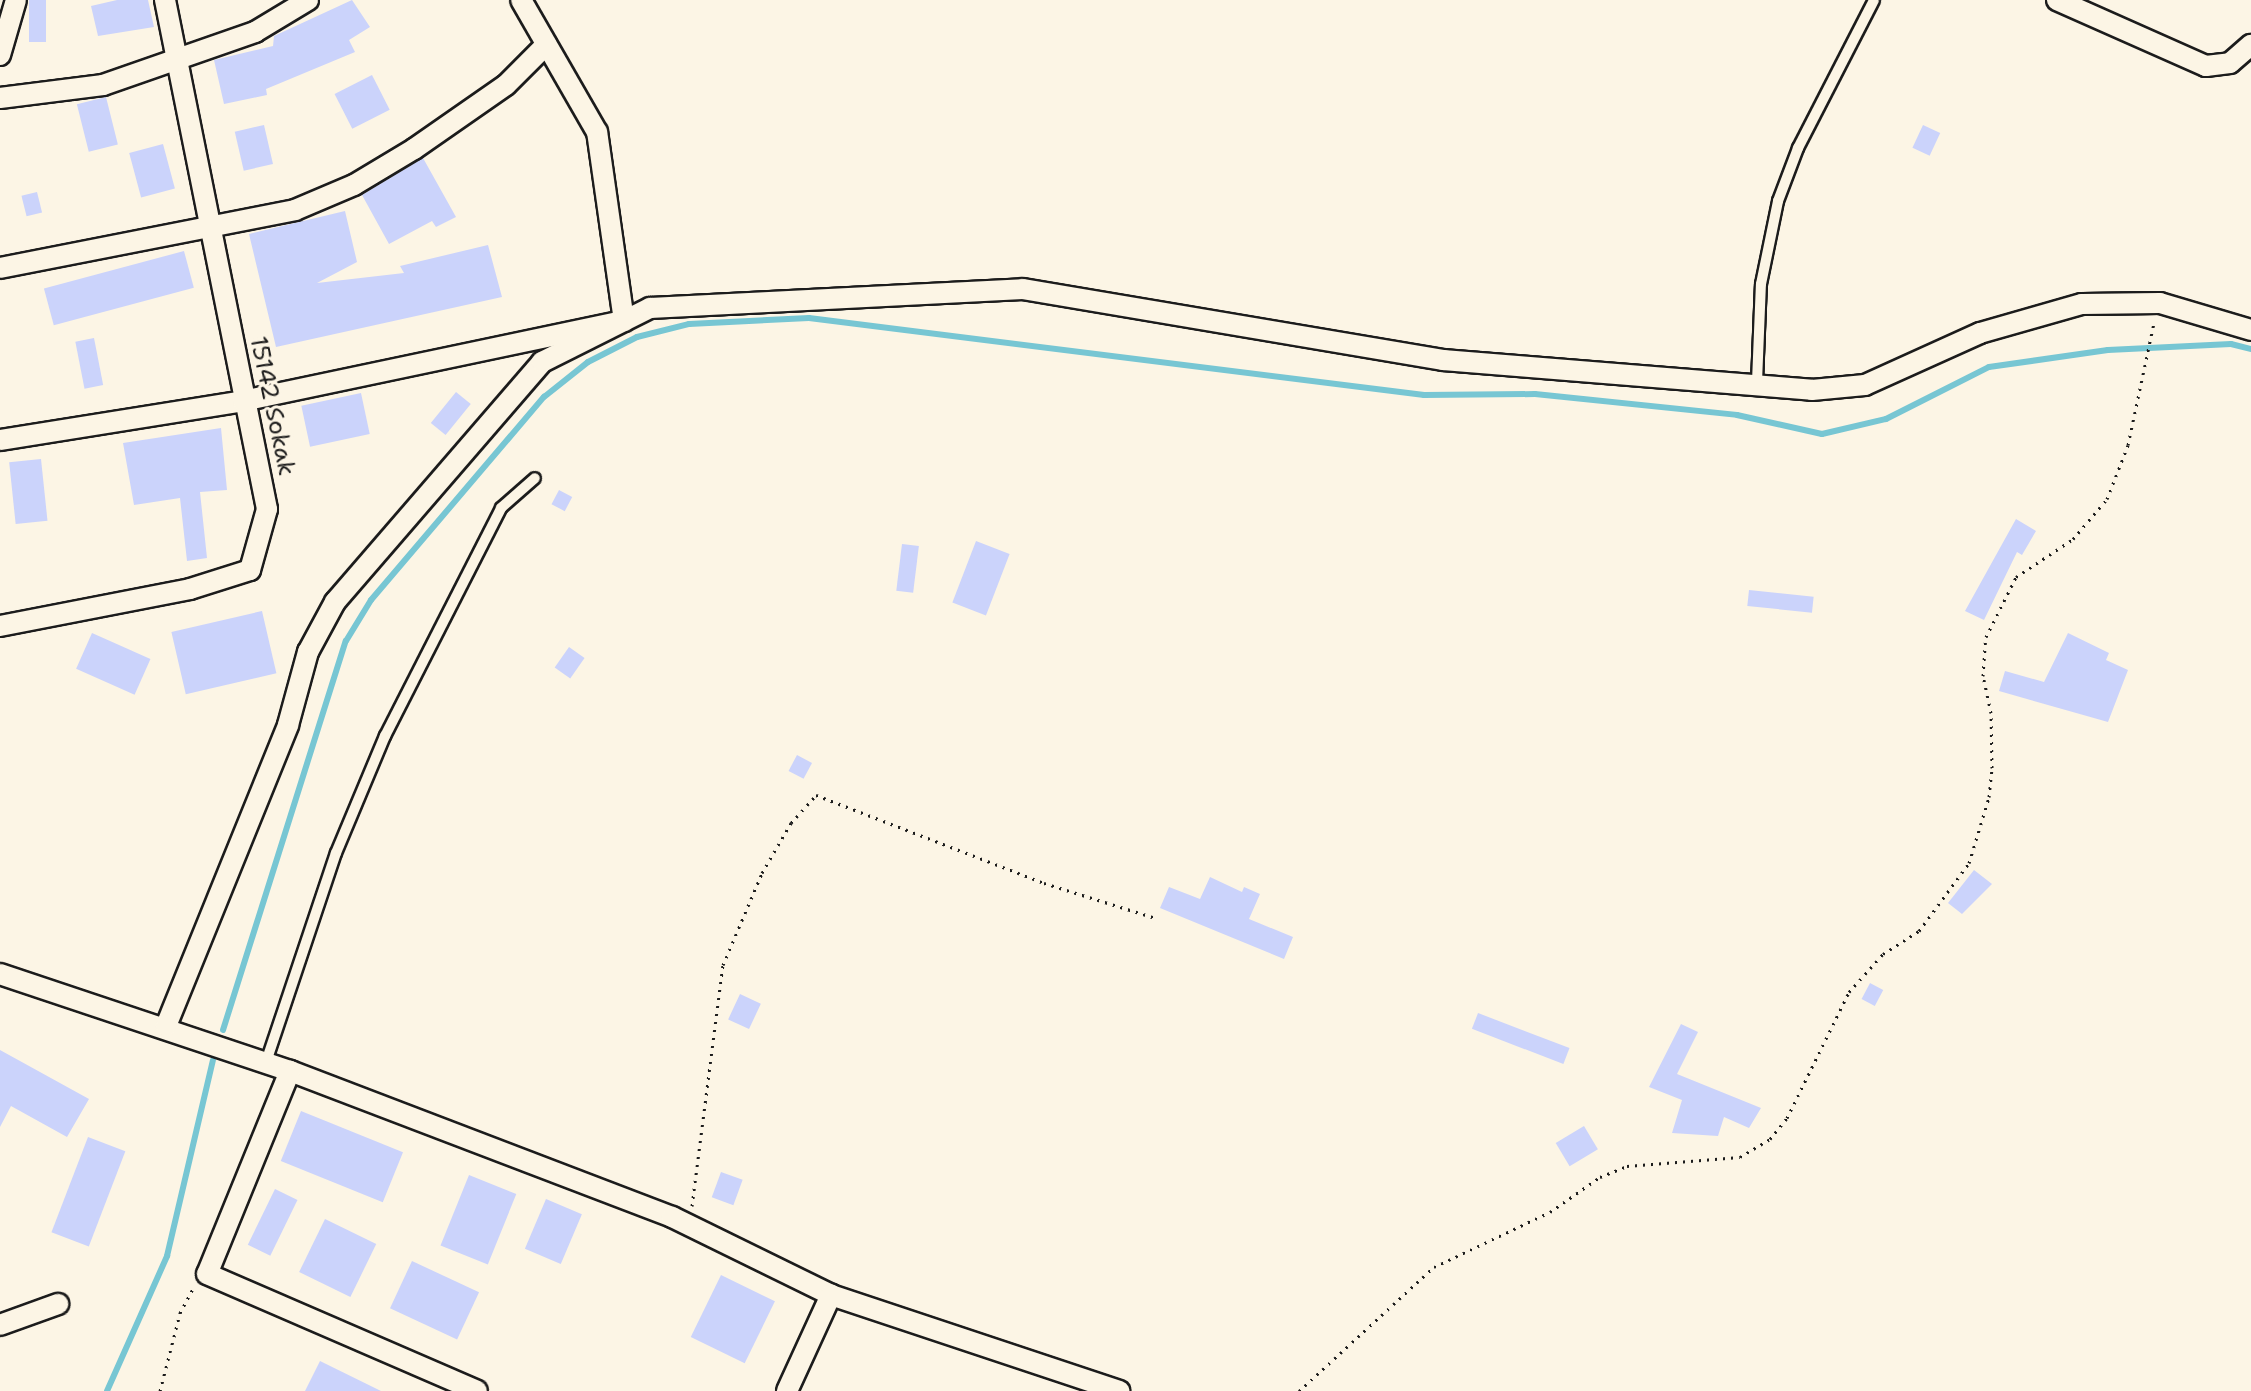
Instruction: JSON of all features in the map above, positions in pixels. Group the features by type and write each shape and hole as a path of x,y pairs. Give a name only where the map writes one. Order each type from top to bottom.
{"street":[{"path":"0,55 16,0"},
{"name":"15142 Sokak","path":"0,626 190,589 250,570 267,509 174,59 165,0"},
{"path":"0,98 103,85 255,32 308,0"},
{"path":"521,0 597,132 624,321"},
{"path":"2057,0 2206,66 2230,63 2251,45"},
{"path":"0,268 295,210 354,185 506,85 546,45"},
{"path":"166,1026 288,725 308,652 335,602 542,362 650,308 1023,289 1443,360 1757,382 1812,390 1865,385 1980,333 2082,304 2160,303 2251,330"},
{"path":"0,440 243,401 624,321"},
{"path":"0,974 166,1026 290,1071 688,1225 831,1295 1119,1391"},
{"path":"290,1071 207,1274 477,1391"},
{"path":"787,1391 831,1295"},
{"path":"0,1325 58,1304"}],"lane":[{"path":"1757,382 1761,284 1778,201 1798,148 1874,0"},
{"path":"266,1062 336,853 385,736 501,508 535,478"}],"path":[{"path":"1299,1391 1434,1267 1550,1212 1600,1177 1627,1166 1740,1157 1770,1139 1787,1118 1849,992 1883,954 1919,931 1969,863 1989,797 1992,768 1991,713 1983,676 1986,637 2016,577 2073,539 2107,499 2128,445 2151,337"},
{"path":"688,1225 723,965 762,873 791,823 816,795 1044,883 1156,918"},
{"path":"160,1391 180,1313 207,1274"}],"building":[{"path":"29,0 46,0 46,42 29,42"},
{"path":"117,0 148,0 154,27 98,36 91,6"},
{"path":"352,0 370,27 349,40 355,52 266,89 267,95 224,104 214,60 273,46 274,36"},
{"path":"372,75 390,110 352,129 335,94"},
{"path":"106,97 118,145 89,152 77,104"},
{"path":"264,125 273,164 244,171 235,132"},
{"path":"1923,125 1940,133 1930,156 1912,148"},
{"path":"163,144 175,188 141,197 129,153"},
{"path":"423,158 456,217 436,227 432,221 389,244 362,195"},
{"path":"37,192 42,212 27,216 21,196"},
{"path":"345,211 357,262 317,283 404,273 400,266 488,245 502,297 276,347 249,234"},
{"path":"184,251 194,288 54,325 44,289"},
{"path":"94,338 103,385 85,389 75,342"},
{"path":"456,392 471,404 446,435 431,423"},
{"path":"361,393 370,434 310,447 301,406"},
{"path":"221,428 227,490 200,492 207,558 187,561 180,498 134,505 123,443"},
{"path":"41,459 47,521 16,524 9,462"},
{"path":"559,490 572,497 565,511 551,504"},
{"path":"2016,519 2036,531 2022,555 2017,552 1984,620 1965,611"},
{"path":"976,541 1010,554 986,616 952,603"},
{"path":"902,544 919,546 913,593 896,591"},
{"path":"1749,590 1814,597 1812,613 1747,606"},
{"path":"262,611 276,673 186,694 171,632"},
{"path":"92,633 150,659 135,695 76,669"},
{"path":"2068,633 2109,653 2106,660 2128,670 2108,722 1999,691 2005,671 2044,682"},
{"path":"569,647 585,658 570,678 555,667"},
{"path":"797,755 812,763 804,779 789,771"},
{"path":"1974,870 1992,884 1962,914 1948,903"},
{"path":"1210,877 1242,892 1244,887 1260,894 1249,919 1293,937 1284,959 1160,908 1169,887 1200,899"},
{"path":"1870,983 1883,990 1875,1006 1862,999"},
{"path":"740,994 761,1004 749,1029 728,1019"},
{"path":"1478,1013 1569,1048 1563,1064 1472,1029"},
{"path":"1681,1024 1698,1032 1677,1074 1761,1108 1749,1128 1724,1117 1718,1136 1672,1133 1682,1100 1649,1087"},
{"path":"0,1050 89,1099 67,1137 11,1106 0,1127"},
{"path":"301,1111 403,1152 383,1202 281,1161"},
{"path":"1584,1126 1598,1149 1570,1166 1556,1143"},
{"path":"88,1137 125,1151 89,1247 51,1232"},
{"path":"721,1172 743,1180 733,1205 712,1197"},
{"path":"469,1175 516,1194 488,1265 441,1245"},
{"path":"275,1189 297,1200 270,1256 248,1245"},
{"path":"546,1199 582,1214 561,1264 525,1249"},
{"path":"325,1219 376,1244 350,1297 299,1272"},
{"path":"412,1261 479,1292 457,1339 390,1308"},
{"path":"721,1275 775,1301 745,1363 691,1337"},
{"path":"320,1361 381,1391 305,1391"}],"waterway":[{"path":"223,1030 346,641 371,600 544,397 588,362 637,337 689,324 809,318 1424,395 1535,394 1737,415 1822,434 1886,419 1989,367 2108,350 2231,344 2251,349"},
{"path":"107,1391 167,1256 213,1060"}]}
